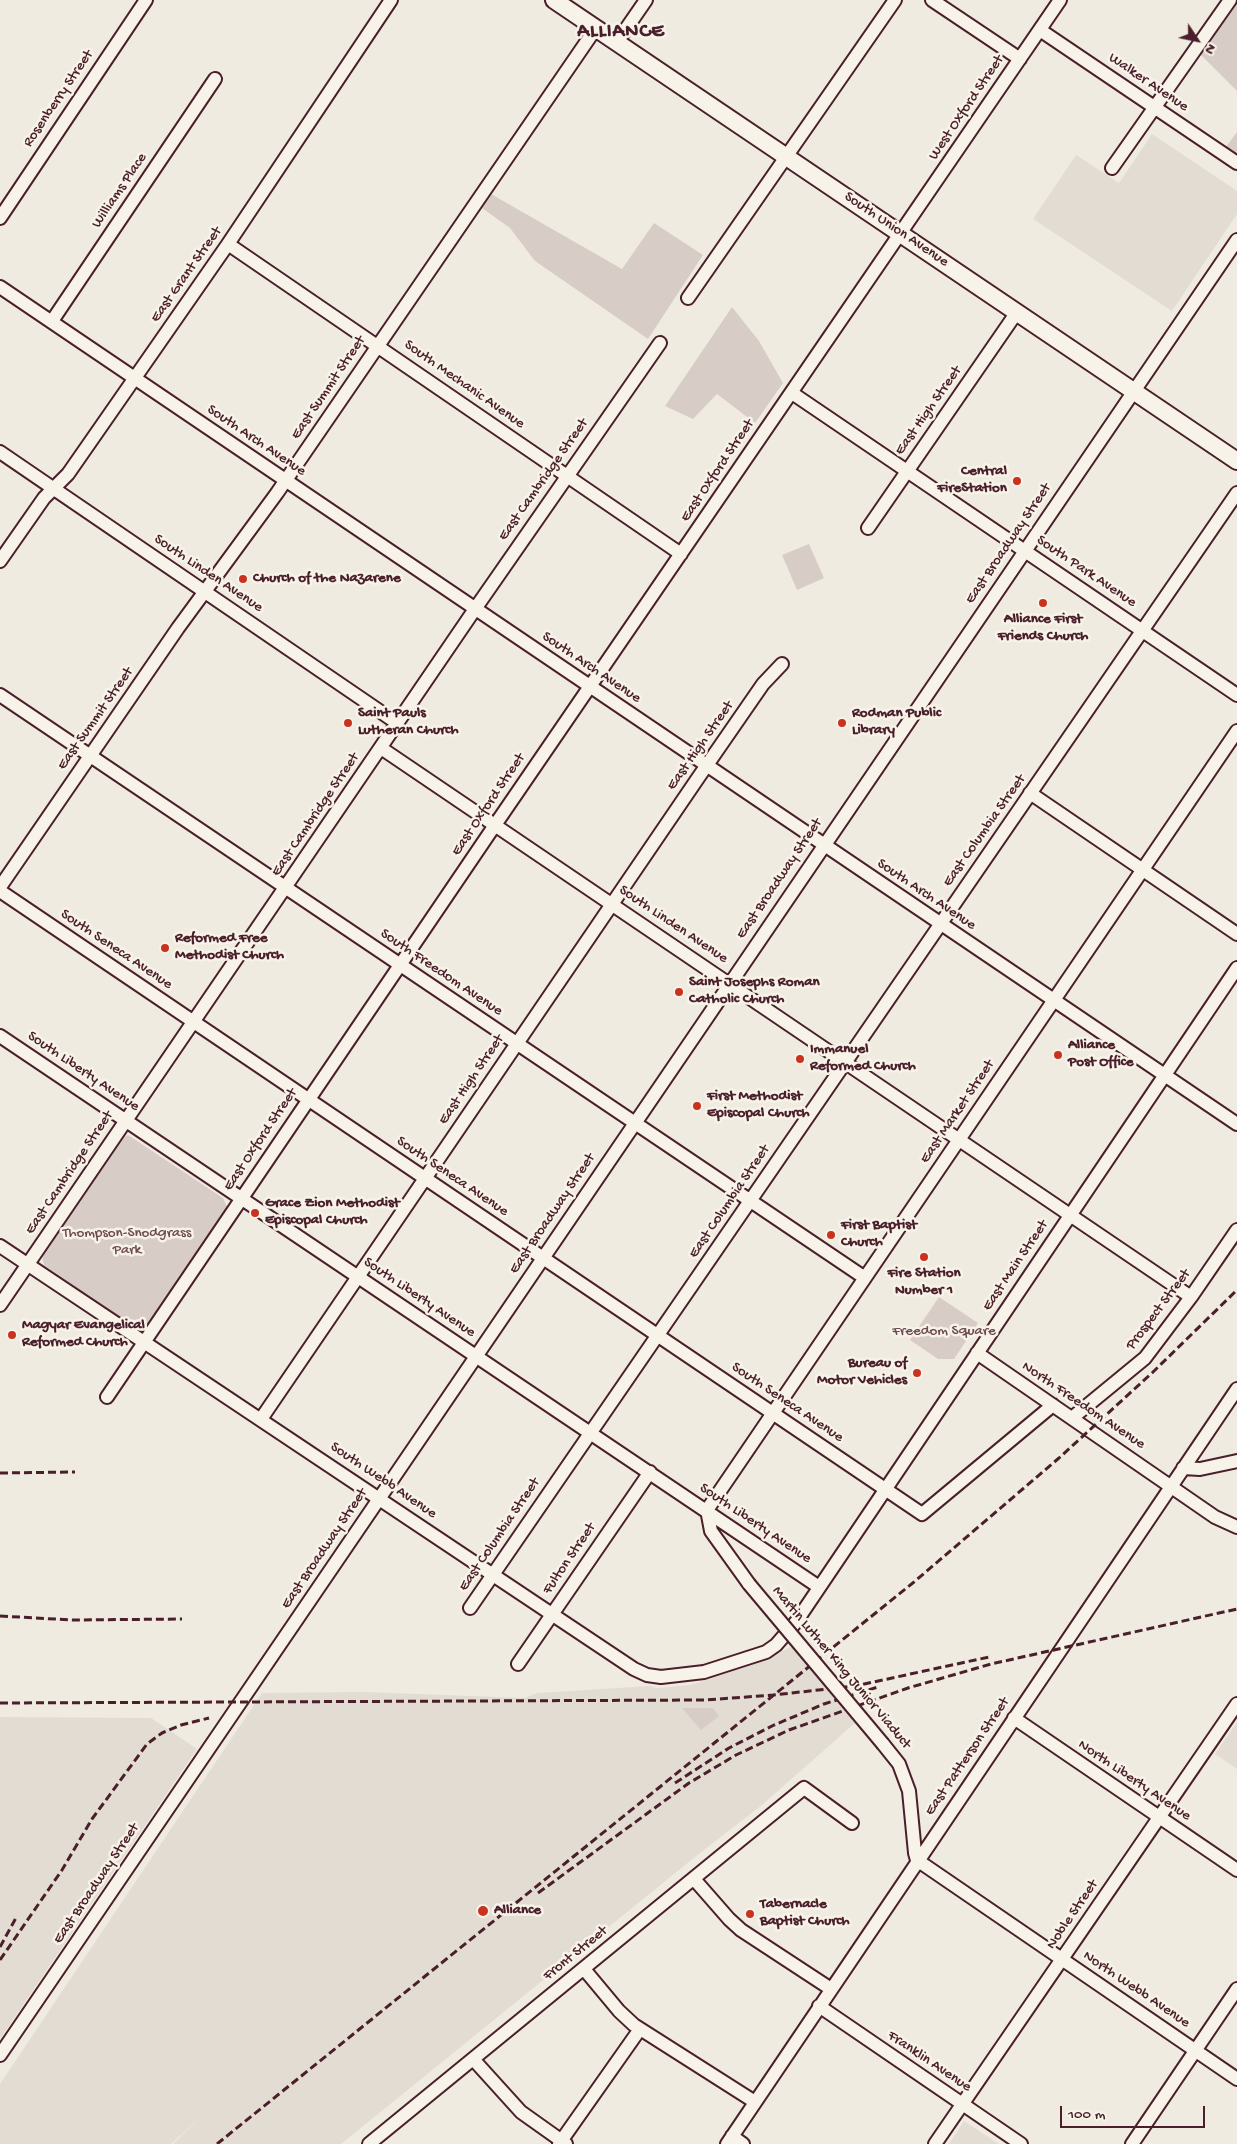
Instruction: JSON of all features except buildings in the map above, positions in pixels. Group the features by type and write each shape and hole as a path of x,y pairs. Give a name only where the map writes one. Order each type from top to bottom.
{"main road":[{"name":"South Union Avenue","path":"554,0 1237,461"}],"street":[{"name":"Rosenberry Street","path":"0,218 146,0"},
{"name":"East Grant Street","path":"0,561 54,488 68,474 228,244 391,0"},
{"path":"617,42 646,0"},
{"path":"688,298 895,0"},
{"path":"932,0 1020,59"},
{"name":"West Oxford Street","path":"901,234 1060,0"},
{"path":"1112,168 1230,0"},
{"name":"East Summit Street","path":"0,887 205,592 286,480 596,28"},
{"name":"Walker Avenue","path":"1040,30 1237,163"},
{"name":"Williams Place","path":"52,321 215,79"},
{"name":"East Oxford Street","path":"107,1397 240,1198 901,234"},
{"name":"East Broadway Street","path":"0,2055 634,1122 1237,240"},
{"name":"South Mechanic Avenue","path":"228,244 681,554"},
{"name":"South Arch Avenue","path":"0,287 1237,1124"},
{"name":"East High Street","path":"868,528 1017,312"},
{"name":"East Cambridge Street","path":"0,1305 475,609 660,344"},
{"name":"South Park Avenue","path":"792,393 1237,695"},
{"name":"South Linden Avenue","path":"0,452 397,724"},
{"name":"East Columbia Street","path":"470,1608 1237,492"},
{"name":"East High Street","path":"261,1419 706,766 752,700 782,664"},
{"name":"South Freedom Avenue","path":"0,695 865,1278"},
{"name":"East Market Street","path":"707,1510 1237,731"},
{"name":"South Linden Avenue","path":"381,748 1191,1297"},
{"path":"1030,793 1237,934"},
{"name":"South Seneca Avenue","path":"0,891 192,1023 308,1099 922,1514 1053,1405"},
{"name":"East Main Street","path":"766,1652 785,1636 819,1587 1237,968"},
{"name":"South Liberty Avenue","path":"0,1036 819,1587"},
{"name":"Prospect Street","path":"1072,1418 1145,1358 1191,1297 1237,1230"},
{"name":"South Webb Avenue","path":"0,1246 634,1669 654,1677 676,1677 704,1672 766,1652"},
{"name":"North Freedom Avenue","path":"977,1353 1215,1517 1237,1526"},
{"name":"East Patterson Street","path":"729,2140 1237,1389"},
{"path":"1183,1468 1200,1469 1237,1461"},
{"name":"Fulton Street","path":"518,1664 650,1472"},
{"name":"Martin Luther King Junior Viaduct","path":"707,1510 711,1531 749,1584 899,1764 909,1791 917,1860"},
{"name":"Noble Street","path":"935,2144 1237,1704"},
{"name":"North Liberty Avenue","path":"1014,1718 1237,1870"},
{"name":"Front Street","path":"369,2144 804,1788 852,1823"},
{"name":"North Webb Avenue","path":"917,1860 1237,2079"},
{"path":"694,1879 741,1930 831,1989"},
{"path":"584,1969 619,2011 640,2029 755,2102"},
{"path":"1132,2144 1237,1989"},
{"name":"Franklin Avenue","path":"819,2006 1021,2144"},
{"path":"473,2059 522,2112 562,2143 640,2029"},
{"path":"729,2140 743,2144"}],"shaded area":[{"path":"1152,134 1237,191 1237,214 1172,311 1033,219 1076,155 1119,183"},
{"path":"791,1647 855,1723 762,1805 695,1857 341,2144 173,2144 201,2117 171,2144 0,2144 0,2084 262,1693 364,1692 525,1698 537,1693 691,1685 752,1665"},
{"path":"0,1717 151,1718 197,1749 0,2039"},
{"path":"1237,1722 1237,1769 1215,1754"},
{"path":"964,2121 999,2144 949,2144"}],"green space":[{"path":"1237,1 1237,91 1200,54"},
{"path":"1237,132 1237,156 1225,148"},
{"path":"491,194 622,269 654,223 703,255 648,339 535,261 510,228 482,208"},
{"path":"732,307 759,341 783,383 755,423 717,394 693,419 665,406"},
{"path":"809,544 824,578 797,590 782,555"},
{"name":"Thompson-Snodgrass Park","path":"128,1135 223,1198 227,1207 146,1328 137,1329 44,1265 42,1256 122,1138"},
{"name":"Freedom Square","path":"939,1297 978,1323 954,1359 938,1359 910,1340"},
{"path":"682,1708 713,1708 719,1716 701,1730"}],"railway":[{"path":"217,2144 914,1582 1059,1458 1153,1372 1237,1290"},
{"path":"0,1473 75,1472"},
{"path":"538,1893 689,1783 736,1755 789,1730 908,1688 991,1664 1237,1609"},
{"path":"0,1616 72,1620 182,1619"},
{"path":"0,1703 705,1700 855,1686 989,1657"},
{"path":"675,1783 729,1748 774,1725 824,1704 878,1687"},
{"path":"0,1960 62,1870 92,1819 147,1744 162,1733 181,1725 209,1718"},
{"path":"0,1947 17,1916"}],"place":[{"name":"Central FireStation","path":"1017,481"},
{"name":"Church of the Nazarene","path":"243,579"},
{"name":"Alliance First Friends Church","path":"1043,603"},
{"name":"Saint Pauls Lutheran Church","path":"348,723"},
{"name":"Rodman Public Library","path":"842,723"},
{"name":"Reformed Free Methodist Church","path":"165,948"},
{"name":"Saint Josephs Roman Catholic Church","path":"679,992"},
{"name":"Alliance Post Office","path":"1058,1055"},
{"name":"Immanuel Reformed Church","path":"800,1059"},
{"name":"First Methodist Episcopal Church","path":"697,1106"},
{"name":"Grace Zion Methodist Episcopal Church","path":"255,1213"},
{"name":"First Baptist Church","path":"831,1235"},
{"name":"Fire Station Number 1","path":"924,1257"},
{"name":"Magyar Evangelical Reformed Church","path":"12,1335"},
{"name":"Bureau of Motor Vehicles","path":"917,1373"},
{"name":"Alliance","path":"483,1911"},
{"name":"Tabernacle Baptist Church","path":"750,1914"}],"district":[{"name":"ALLIANCE","path":"621,33"}]}
